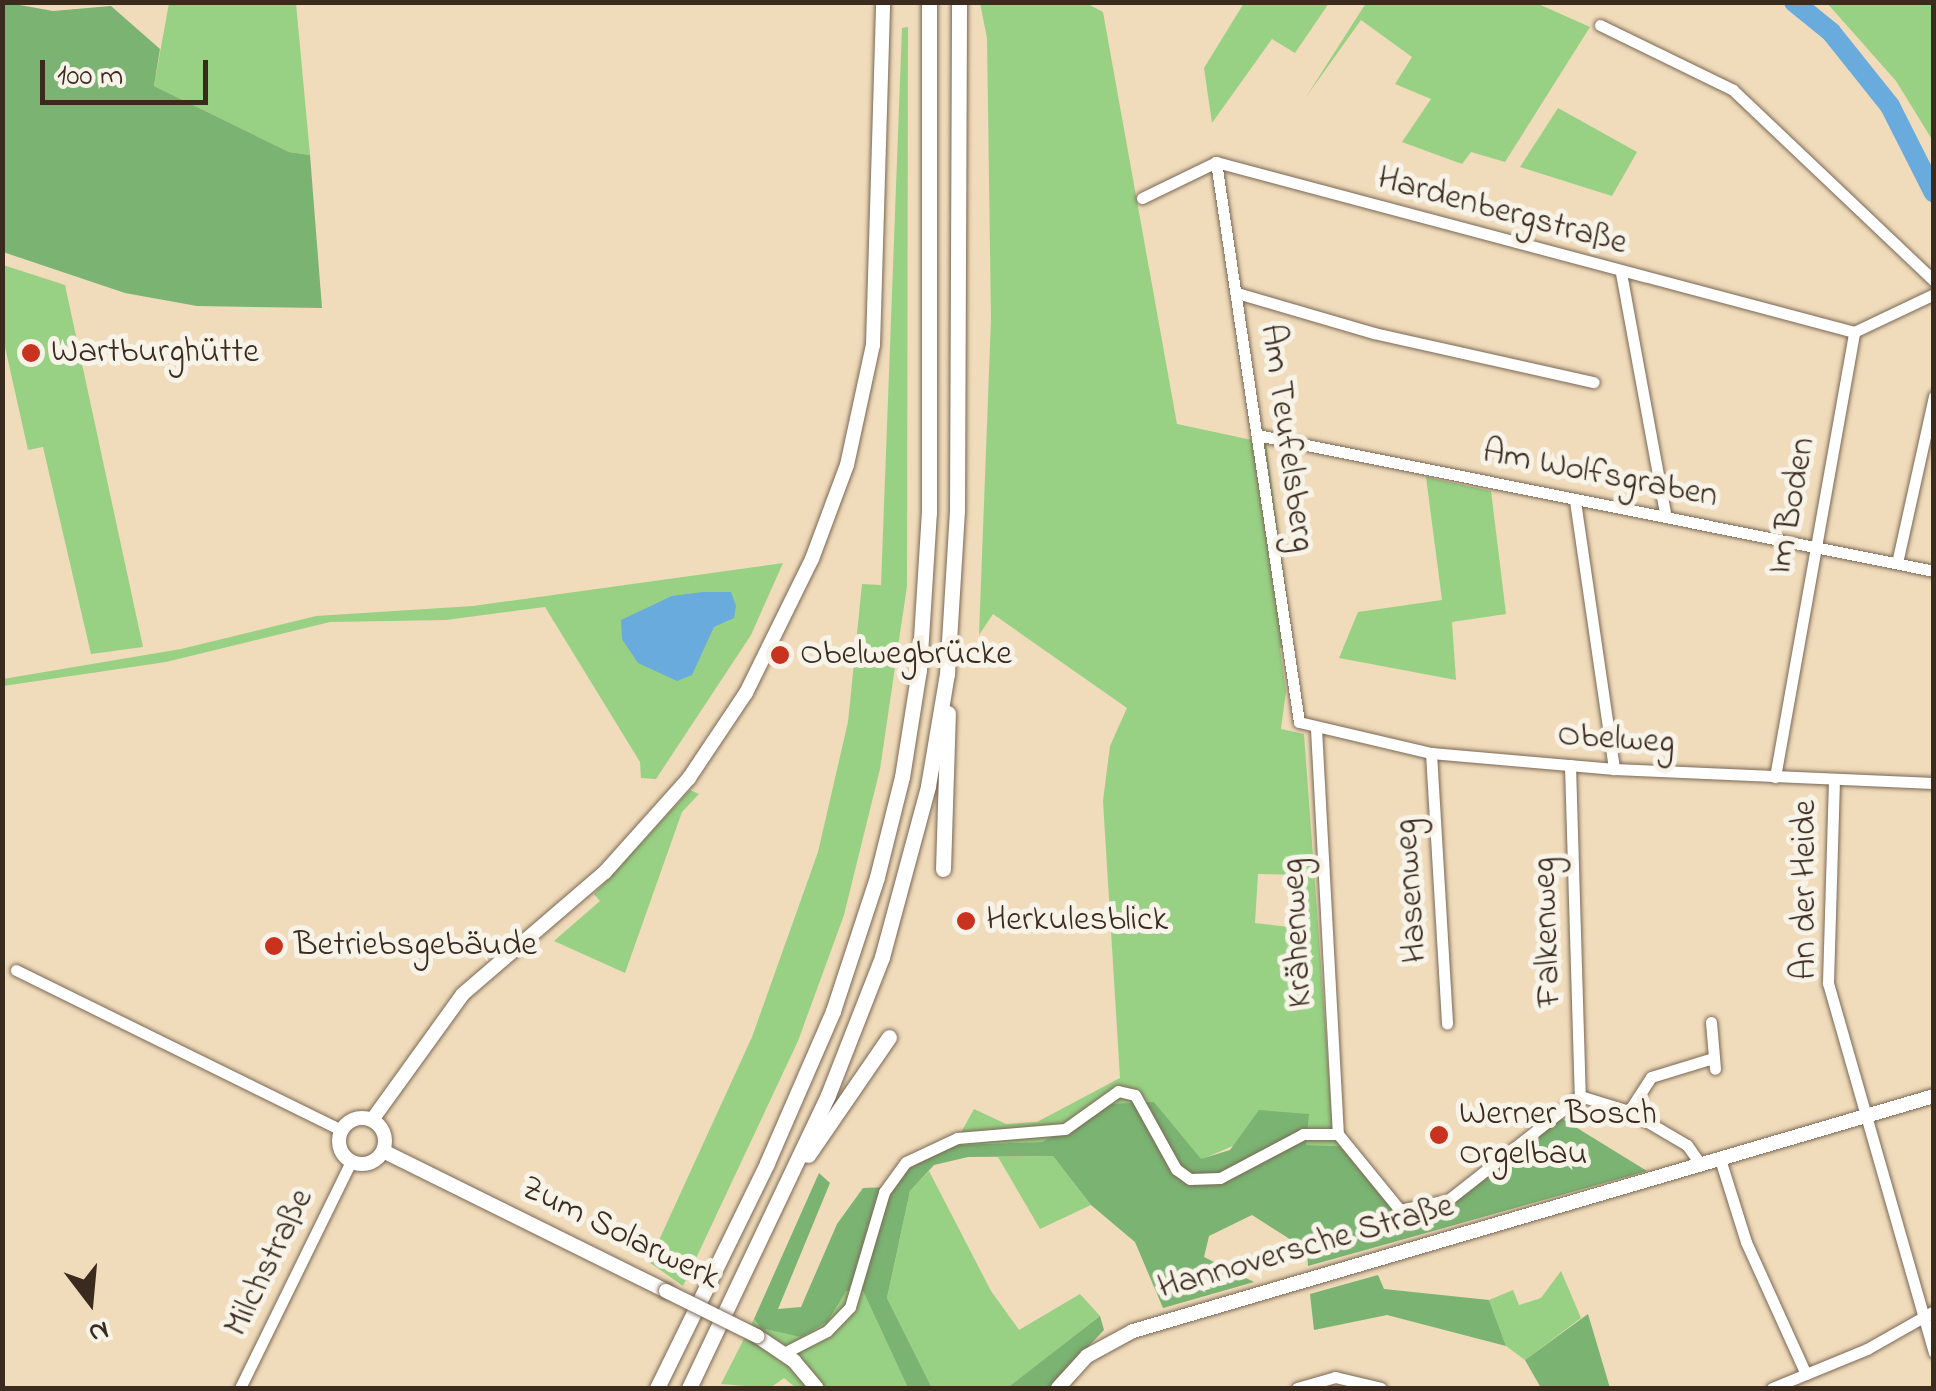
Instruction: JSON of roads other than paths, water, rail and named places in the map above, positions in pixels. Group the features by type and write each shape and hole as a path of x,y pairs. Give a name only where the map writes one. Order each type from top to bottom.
{"highway":[{"path":"656,1388 767,1164 832,1011 878,878 902,777 920,670 930,513 929,2"},
{"path":"943,869 947,674 957,511 959,2"},
{"path":"689,1388 793,1174 904,886 947,674"},
{"path":"793,1174 889,1037"}],"main road":[{"path":"372,1120 463,994 605,872 688,778 746,694 812,559 848,464 873,344 884,2"},
{"name":"Hannoversche Straße","path":"1058,1388 1087,1356 1132,1331 1934,1096"},
{"path":"354,1118 372,1120 384,1133 383,1151 370,1162 350,1161 339,1146 341,1130 354,1118"},
{"name":"Zum Solarwerk","path":"383,1151 756,1336 784,1353 817,1388"}],"street":[{"path":"1600,25 1733,90 1934,280"},
{"path":"1142,198 1216,162"},
{"name":"Hardenbergstraße","path":"1216,162 1620,273 1854,332"},
{"name":"Am Teufelsberg","path":"1216,162 1299,722"},
{"path":"1620,273 1664,513"},
{"path":"1237,293 1374,333 1594,382"},
{"path":"1854,332 1934,294"},
{"name":"Im Boden","path":"1775,777 1854,332"},
{"path":"1897,563 1934,396"},
{"name":"Am Wolfsgraben","path":"1256,435 1575,500 1664,513 1934,571"},
{"path":"1575,500 1614,769"},
{"name":"Obelweg","path":"1299,722 1430,753 1614,769 1934,783"},
{"name":"Krähenweg","path":"1316,729 1338,1134"},
{"name":"Hasenweg","path":"1430,753 1448,1024"},
{"name":"Falkenweg","path":"1570,765 1580,1096"},
{"name":"An der Heide","path":"1834,780 1828,983 1934,1352"},
{"path":"16,970 341,1130"},
{"path":"1629,1111 1651,1077 1714,1063 1712,1022"},
{"path":"784,1353 828,1331 850,1307 890,1182 906,1162 942,1142 1064,1130 1128,1090 1176,1170 1197,1181 1220,1178 1302,1134 1338,1134 1400,1210 1421,1209 1448,1200 1580,1096 1629,1111 1687,1146 1702,1164"},
{"path":"1720,1159 1746,1242 1806,1374"},
{"name":"Milchstraße","path":"240,1388 350,1161"},
{"path":"1772,1388 1934,1311"},
{"path":"1297,1388 1335,1378 1382,1388"}],"water":[{"path":"731,592 736,606 734,618 714,627 692,675 677,681 638,663 622,639 621,620 672,596"}],"waterway":[{"path":"1794,2 1831,32 1890,106 1934,193"}],"place":[{"name":"Wartburghütte","path":"31,353"},
{"name":"Obelwegbrücke","path":"780,655"},
{"name":"Herkulesblick","path":"966,921"},
{"name":"Betriebsgebäude","path":"274,946"},
{"name":"Werner Bosch Orgelbau","path":"1439,1135"}]}
